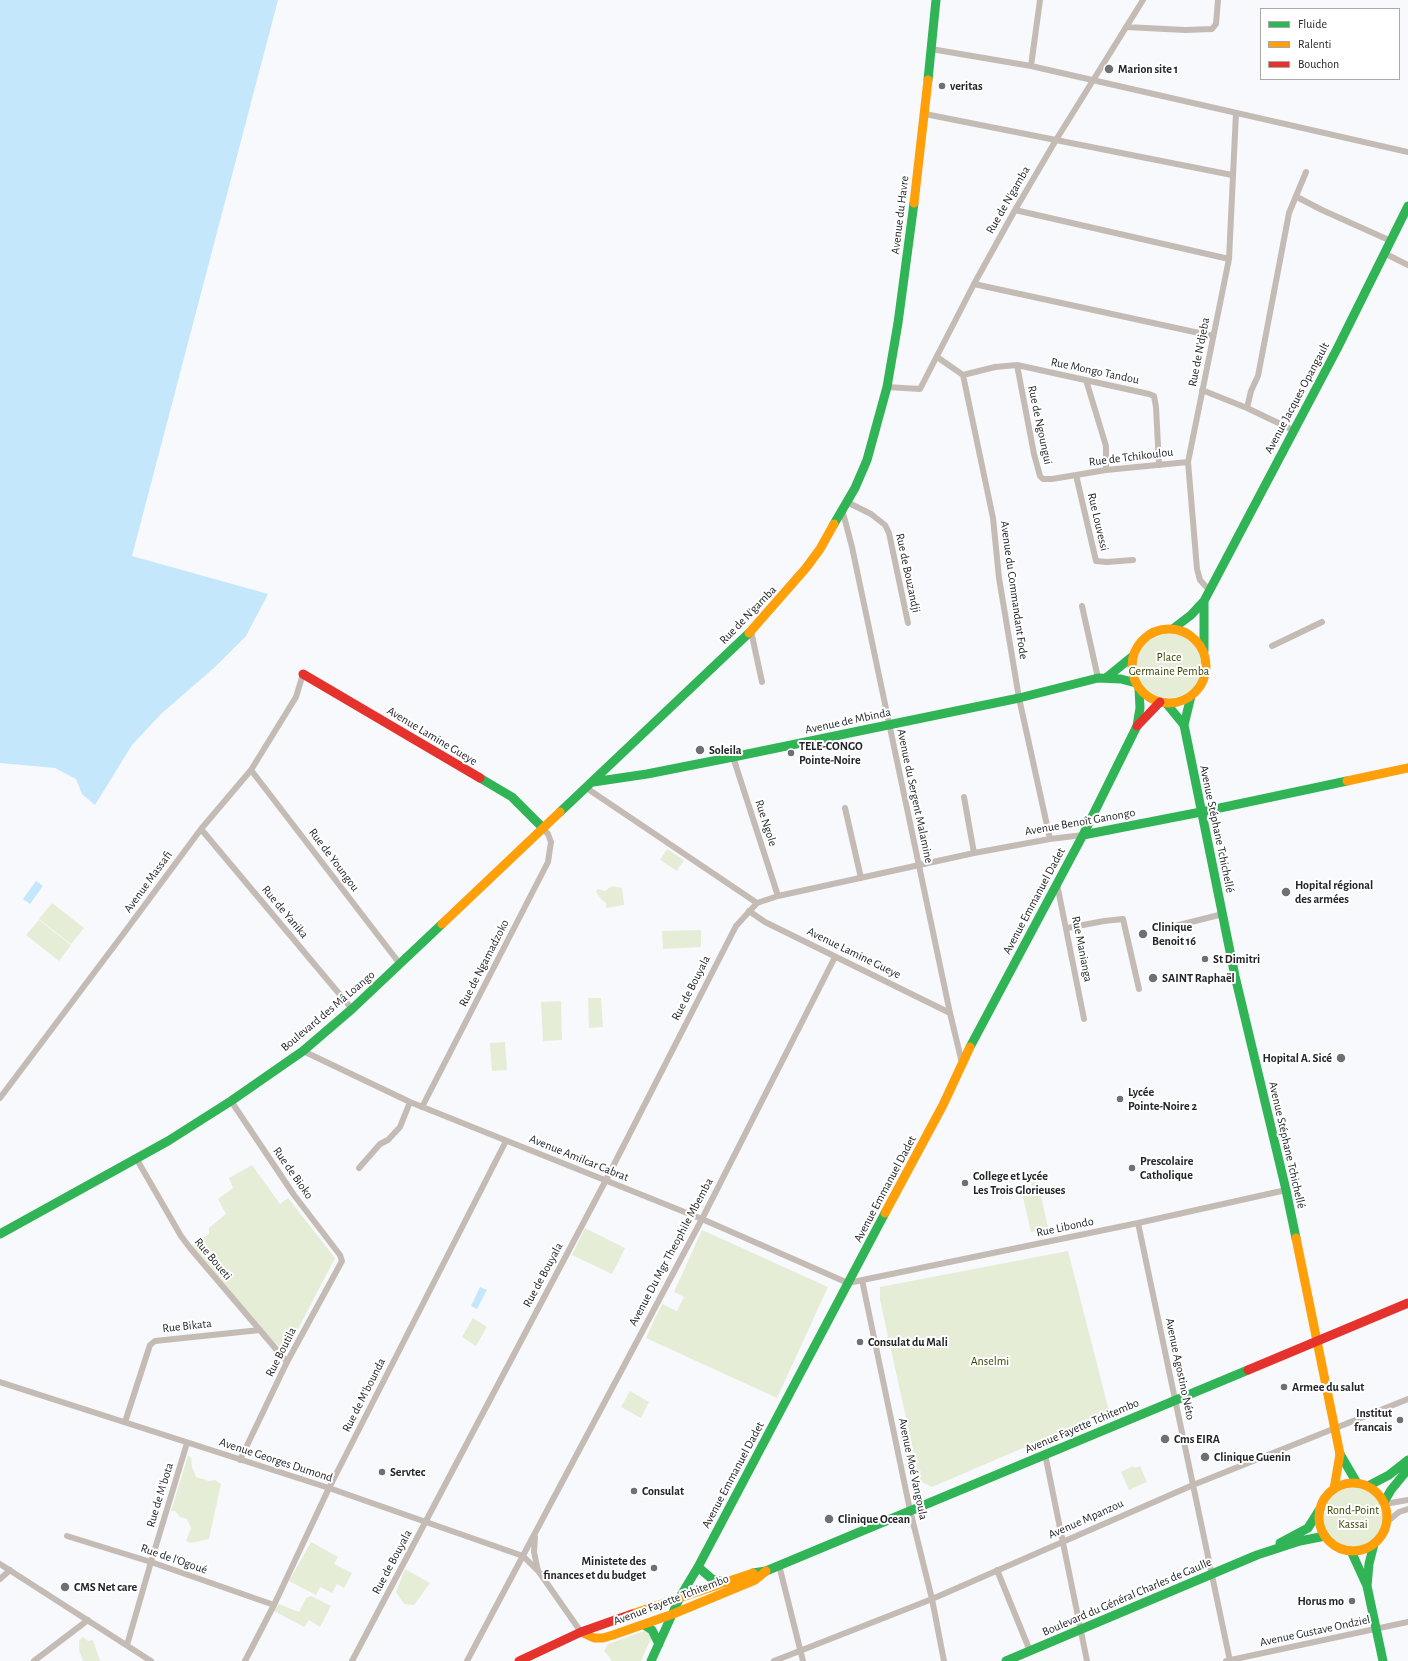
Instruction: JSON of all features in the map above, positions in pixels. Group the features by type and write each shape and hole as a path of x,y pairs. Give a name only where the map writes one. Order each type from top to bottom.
{"main road":[{"name":"Avenue du Havre","path":"874,431 887,387 898,323 925,114 936,0"},
{"name":"Avenue Jacques Opangault","path":"1174,628 1191,615 1204,601 1210,591 1293,430 1337,349 1408,206"},
{"name":"Rue de N'gamba","path":"594,782 751,631 806,568 820,549 855,488 866,460 874,431"},
{"path":"1204,601 1204,651 1207,663 1206,676 1200,687 1191,696 1179,702 1163,702 1145,694 1138,686 1133,675 1133,656 1138,644 1148,635 1160,629 1174,628 1187,632 1197,640 1204,651"},
{"name":"Avenue de Mbinda","path":"594,782 647,774 1019,698 1102,678 1133,656"},
{"name":"Avenue Lamine Gueye","path":"303,674 512,797 543,828"},
{"name":"Avenue de Mbinda","path":"1102,678 1138,686"},
{"name":"Avenue Emmanuel Dadet","path":"651,1661 680,1597 698,1567 943,1105 962,1063 1057,884 1137,726 1140,708 1138,686"},
{"name":"Avenue Stéphane Tchichellé","path":"1191,696 1184,725 1201,812 1236,976 1286,1190 1340,1454 1358,1483"},
{"name":"Avenue Stéphane Tchichellé","path":"1163,702 1184,725"},
{"name":"Avenue Emmanuel Dadet","path":"1137,726 1163,702"},
{"name":"Avenue Benoît Ganongo","path":"1082,835 1201,812 1408,768"},
{"name":"Boulevard des Mâ Loango","path":"0,1234 168,1141 303,1051 352,1009 585,787 594,782"},
{"name":"Avenue Fayette Tchitembo","path":"519,1661 581,1632 724,1582 752,1573 766,1571 1408,1303"},
{"name":"Avenue Stéphane Tchichellé","path":"1334,1489 1340,1454"},
{"path":"1368,1486 1389,1475 1408,1460"},
{"path":"1385,1503 1391,1490 1408,1469"},
{"path":"1367,1586 1369,1564 1374,1544 1385,1530 1387,1522 1385,1503 1378,1493 1368,1486 1358,1483 1342,1485 1334,1489 1326,1498 1320,1509 1320,1523 1325,1536 1336,1546 1351,1551 1359,1550 1374,1544"},
{"name":"Boulevard du Général Charles de Gaulle","path":"1006,1661 1257,1555 1308,1528 1320,1509"},
{"name":"Boulevard du Général Charles de Gaulle","path":"1257,1555 1300,1541 1325,1536"},
{"path":"1351,1551 1367,1586 1383,1661"},
{"path":"698,1567 712,1580 724,1582"},
{"name":"Avenue Fayette Tchitembo","path":"581,1632 594,1638 603,1638 673,1614 756,1580 766,1571"},
{"path":"644,1624 652,1630 659,1644"}],"street":[{"path":"1031,66 1040,0"},
{"name":"Rue de N'gamba","path":"887,387 920,389 974,284 1015,210 1056,140 1143,0"},
{"path":"1126,27 1184,30 1212,28 1216,24 1218,0"},
{"path":"931,49 1031,66 1408,152"},
{"name":"Rue de N'djeba","path":"1210,591 1200,580 1197,569 1188,462 1229,259 1236,113"},
{"path":"925,114 1232,175"},
{"path":"1247,408 1251,391 1258,376 1289,213 1306,172"},
{"path":"1297,196 1322,210 1391,241"},
{"path":"1015,210 1229,259"},
{"path":"1384,253 1408,265"},
{"path":"974,284 1213,336"},
{"path":"937,357 963,375"},
{"name":"Rue Mongo Tandou","path":"963,375 995,367 1016,365 1154,396 1159,465"},
{"name":"Rue de Ngoungui","path":"1016,365 1040,476 1047,480 1076,475"},
{"name":"Avenue du Commandant Fode","path":"963,375 993,518 999,578 1019,698 1050,839"},
{"path":"1086,380 1106,446 1106,470"},
{"path":"1202,390 1247,408 1293,430"},
{"name":"Rue de Tchikoulou","path":"1076,475 1106,470 1188,462"},
{"name":"Rue Louvessi","path":"1076,475 1096,560 1107,562 1133,560"},
{"name":"Rue de Bouzandji","path":"844,505 871,514 886,525 908,623"},
{"name":"Avenue du Sergent Malamine","path":"844,505 918,865 962,1063"},
{"path":"1082,606 1102,678"},
{"path":"1272,646 1322,622"},
{"path":"751,631 762,682"},
{"name":"Avenue Massafi","path":"0,1098 201,829 251,770 296,698 303,674"},
{"name":"Rue Ngole","path":"733,757 778,896"},
{"name":"Rue de Youngou","path":"251,770 400,964"},
{"path":"585,787 757,903"},
{"path":"964,797 974,853"},
{"path":"845,808 861,878"},
{"name":"Rue de Ngamadzoko","path":"422,1107 548,862 551,842 543,828"},
{"name":"Rue de Yanika","path":"201,829 352,1009"},
{"name":"Avenue Benoît Ganongo","path":"757,903 778,896 974,853 1050,839 1082,835"},
{"name":"Rue Manianga","path":"1057,884 1084,1019"},
{"name":"Rue de Bouyala","path":"352,1661 606,1180 736,926 757,903"},
{"name":"Avenue Lamine Gueye","path":"749,911 764,922 950,1014"},
{"path":"1159,930 1223,914"},
{"path":"1067,928 1104,920 1123,919 1139,989"},
{"name":"Avenue Du Mgr Theophile Mbemba","path":"524,1556 702,1219 835,957"},
{"name":"Avenue Amilcar Cabrat","path":"303,1051 410,1102 702,1219 848,1283"},
{"name":"Rue de Bioko","path":"231,1100 294,1195 340,1255"},
{"path":"359,1168 380,1144 388,1140 400,1127 410,1102"},
{"name":"Rue de M'bounda","path":"245,1661 274,1605 329,1488 506,1141"},
{"name":"Rue Boueti","path":"136,1158 181,1236 287,1362"},
{"name":"Rue Libondo","path":"848,1283 1138,1223 1286,1190"},
{"name":"Avenue Agostino Néto","path":"1138,1223 1174,1400 1191,1471 1229,1661"},
{"name":"Rue Boutila","path":"240,1460 287,1362 342,1261 340,1255"},
{"name":"Avenue Moé Vangoula","path":"862,1280 910,1510 932,1599 944,1661"},
{"name":"Rue Bikata","path":"125,1422 150,1345 155,1341 260,1330"},
{"name":"Avenue Georges Dumond","path":"0,1382 329,1488 524,1556 539,1572 581,1632"},
{"name":"Avenue Mpanzou","path":"774,1661 932,1599 1193,1485 1408,1399"},
{"name":"Rue de M'bota","path":"127,1645 150,1562 187,1443"},
{"path":"1045,1454 1087,1661"},
{"path":"1385,1503 1408,1500"},
{"path":"1387,1522 1399,1512 1408,1509"},
{"name":"Avenue Georges Dumond","path":"535,1535 534,1552 539,1572"},
{"name":"Rue de l'Ogoué","path":"67,1536 150,1562 274,1605"},
{"path":"467,1661 524,1556"},
{"path":"0,1564 151,1661"},
{"path":"780,1565 803,1661"},
{"path":"0,1579 10,1570"},
{"path":"997,1570 1030,1651"},
{"path":"34,1661 88,1620"},
{"name":"Avenue Gustave Ondziel","path":"1229,1661 1408,1622"}],"green space":[{"name":"Place Germaine Pemba","path":"1169,630 1182,633 1193,640 1200,651 1203,664 1200,677 1193,688 1182,695 1169,698 1156,695 1145,688 1138,677 1135,664 1138,651 1145,640 1156,633"},
{"path":"667,849 684,860 677,871 660,860"},
{"path":"612,886 622,888 624,905 606,908 606,903 596,892 598,889 605,891"},
{"path":"52,903 84,928 71,944 39,919"},
{"path":"39,920 71,945 59,961 26,935"},
{"path":"701,930 701,947 663,949 662,931"},
{"path":"588,998 601,998 603,1027 589,1028"},
{"path":"561,1001 562,1040 543,1041 541,1002"},
{"path":"505,1042 507,1070 492,1071 490,1043"},
{"path":"252,1165 280,1204 288,1198 335,1258 286,1352 257,1327 191,1245 209,1234 209,1228 226,1214 218,1199 233,1188 229,1178"},
{"path":"1038,1182 1048,1228 1031,1232 1022,1193 1036,1190 1037,1192 1037,1189 1033,1189 1031,1183"},
{"path":"585,1228 625,1248 612,1274 572,1255"},
{"path":"702,1230 828,1287 777,1398 646,1338 662,1304 677,1311 684,1297 674,1292"},
{"name":"Anselmi","path":"1068,1251 1109,1411 932,1487 920,1481 880,1300 880,1287"},
{"path":"473,1318 487,1327 476,1346 462,1337"},
{"path":"630,1391 649,1402 641,1418 621,1407"},
{"path":"188,1456 191,1457 192,1467 196,1477 209,1481 215,1480 221,1484 209,1539 191,1543 186,1541 191,1528 187,1519 180,1517 175,1511 171,1511"},
{"path":"1133,1466 1134,1468 1140,1466 1147,1482 1129,1490 1121,1472"},
{"name":"Rond-Point Kassai","path":"1347,1487 1359,1487 1375,1495 1381,1505 1383,1517 1381,1529 1375,1539 1359,1547 1347,1547 1331,1539 1323,1523 1323,1511 1331,1495"},
{"path":"311,1542 338,1557 334,1564 352,1573 344,1588 337,1584 332,1593 320,1587 316,1595 289,1581"},
{"path":"405,1569 430,1583 414,1605 404,1604 396,1592"},
{"path":"311,1596 331,1606 320,1627 309,1620 304,1627 274,1611 279,1604 299,1612 306,1598"},
{"path":"644,1631 649,1632 653,1638 649,1643 641,1661 611,1661 604,1651 608,1644"},
{"path":"83,1637 88,1641 93,1640 100,1661 83,1661 79,1650 79,1641"}],"water":[{"path":"0,0 278,0 132,556 268,594 246,636 215,667 161,714 132,745 95,805 82,794 76,779 55,768 0,763"},
{"path":"36,881 43,886 30,904 23,899"},
{"path":"480,1287 487,1290 477,1309 471,1306"}],"traffic: fast":[{"path":"928,80 936,0"},
{"path":"834,524 855,488 867,460 887,387 898,323 914,203"},
{"path":"1174,628 1191,615 1204,601 1337,349 1408,206"},
{"path":"1204,601 1204,651"},
{"path":"560,812 749,633"},
{"path":"1106,678 1133,656"},
{"path":"593,782 647,774 733,757 1019,698 1098,678 1121,679 1136,683"},
{"path":"970,1047 1083,835 1137,726 1140,708 1139,688"},
{"path":"1191,696 1184,725 1235,976 1296,1238"},
{"path":"1166,703 1184,725"},
{"path":"480,778 512,797 543,828"},
{"path":"1083,835 1347,781"},
{"path":"0,1234 168,1141 231,1101 303,1051 352,1009 442,924"},
{"path":"651,1661 680,1597 698,1567 885,1213"},
{"path":"753,1573 766,1571 1248,1370"},
{"path":"1340,1454 1357,1483"},
{"path":"1368,1486 1389,1475 1408,1460"},
{"path":"1384,1502 1391,1490 1408,1469"},
{"path":"1280,1543 1308,1528 1320,1509"},
{"path":"1006,1661 1257,1555 1300,1541 1325,1536"},
{"path":"1367,1586 1369,1564 1374,1544"},
{"path":"1351,1551 1367,1586 1383,1661"},
{"path":"698,1567 712,1579 724,1582"},
{"path":"644,1625 652,1630 659,1644"}],"traffic: slow":[{"path":"914,203 928,80"},
{"path":"749,633 806,568 820,549 834,524"},
{"path":"1162,629 1176,629 1190,635 1200,645 1206,659 1206,666 1204,680 1200,687 1190,697 1176,703 1162,703 1148,697 1138,687 1132,673 1132,659 1138,645 1148,635 1162,629"},
{"path":"1347,781 1408,768"},
{"path":"442,924 560,812"},
{"path":"885,1213 943,1105 970,1047"},
{"path":"1296,1238 1340,1454 1334,1489"},
{"path":"1353,1483 1366,1486 1377,1493 1384,1504 1387,1517 1384,1530 1377,1541 1366,1548 1353,1551 1340,1548 1329,1541 1322,1530 1319,1517 1322,1504 1329,1493 1340,1486 1353,1483"},
{"path":"581,1632 594,1638 603,1638 613,1635 673,1614 755,1580 766,1571"},
{"path":"632,1614 753,1573"}],"traffic: jam":[{"path":"303,674 480,778"},
{"path":"1137,726 1160,702"},
{"path":"1248,1370 1408,1303"},
{"path":"519,1661 581,1632 632,1614"}],"place":[{"name":"Marion site 1","path":"1109,69"},
{"name":"veritas","path":"942,86"},
{"name":"Soleila","path":"700,750"},
{"name":"TELE-CONGO Pointe-Noire","path":"791,753"},
{"name":"Hopital régional des armées","path":"1286,892"},
{"name":"Clinique Benoit 16","path":"1143,934"},
{"name":"St Dimitri","path":"1205,959"},
{"name":"SAINT Raphaël","path":"1153,978"},
{"name":"Hopital A. Sicé","path":"1341,1058"},
{"name":"Lycée Pointe-Noire 2","path":"1120,1099"},
{"name":"Prescolaire Catholique","path":"1132,1168"},
{"name":"College et Lycée Les Trois Glorieuses","path":"965,1183"},
{"name":"Consulat du Mali","path":"860,1342"},
{"name":"Armee du salut","path":"1284,1387"},
{"name":"Institut francais","path":"1400,1420"},
{"name":"Cms EIRA","path":"1165,1439"},
{"name":"Clinique Guenin","path":"1205,1457"},
{"name":"Servtec","path":"382,1472"},
{"name":"Consulat","path":"634,1491"},
{"name":"Clinique Ocean","path":"829,1519"},
{"name":"Ministete des finances et du budget","path":"654,1568"},
{"name":"CMS Net care","path":"65,1587"},
{"name":"Horus mo","path":"1352,1601"}]}
